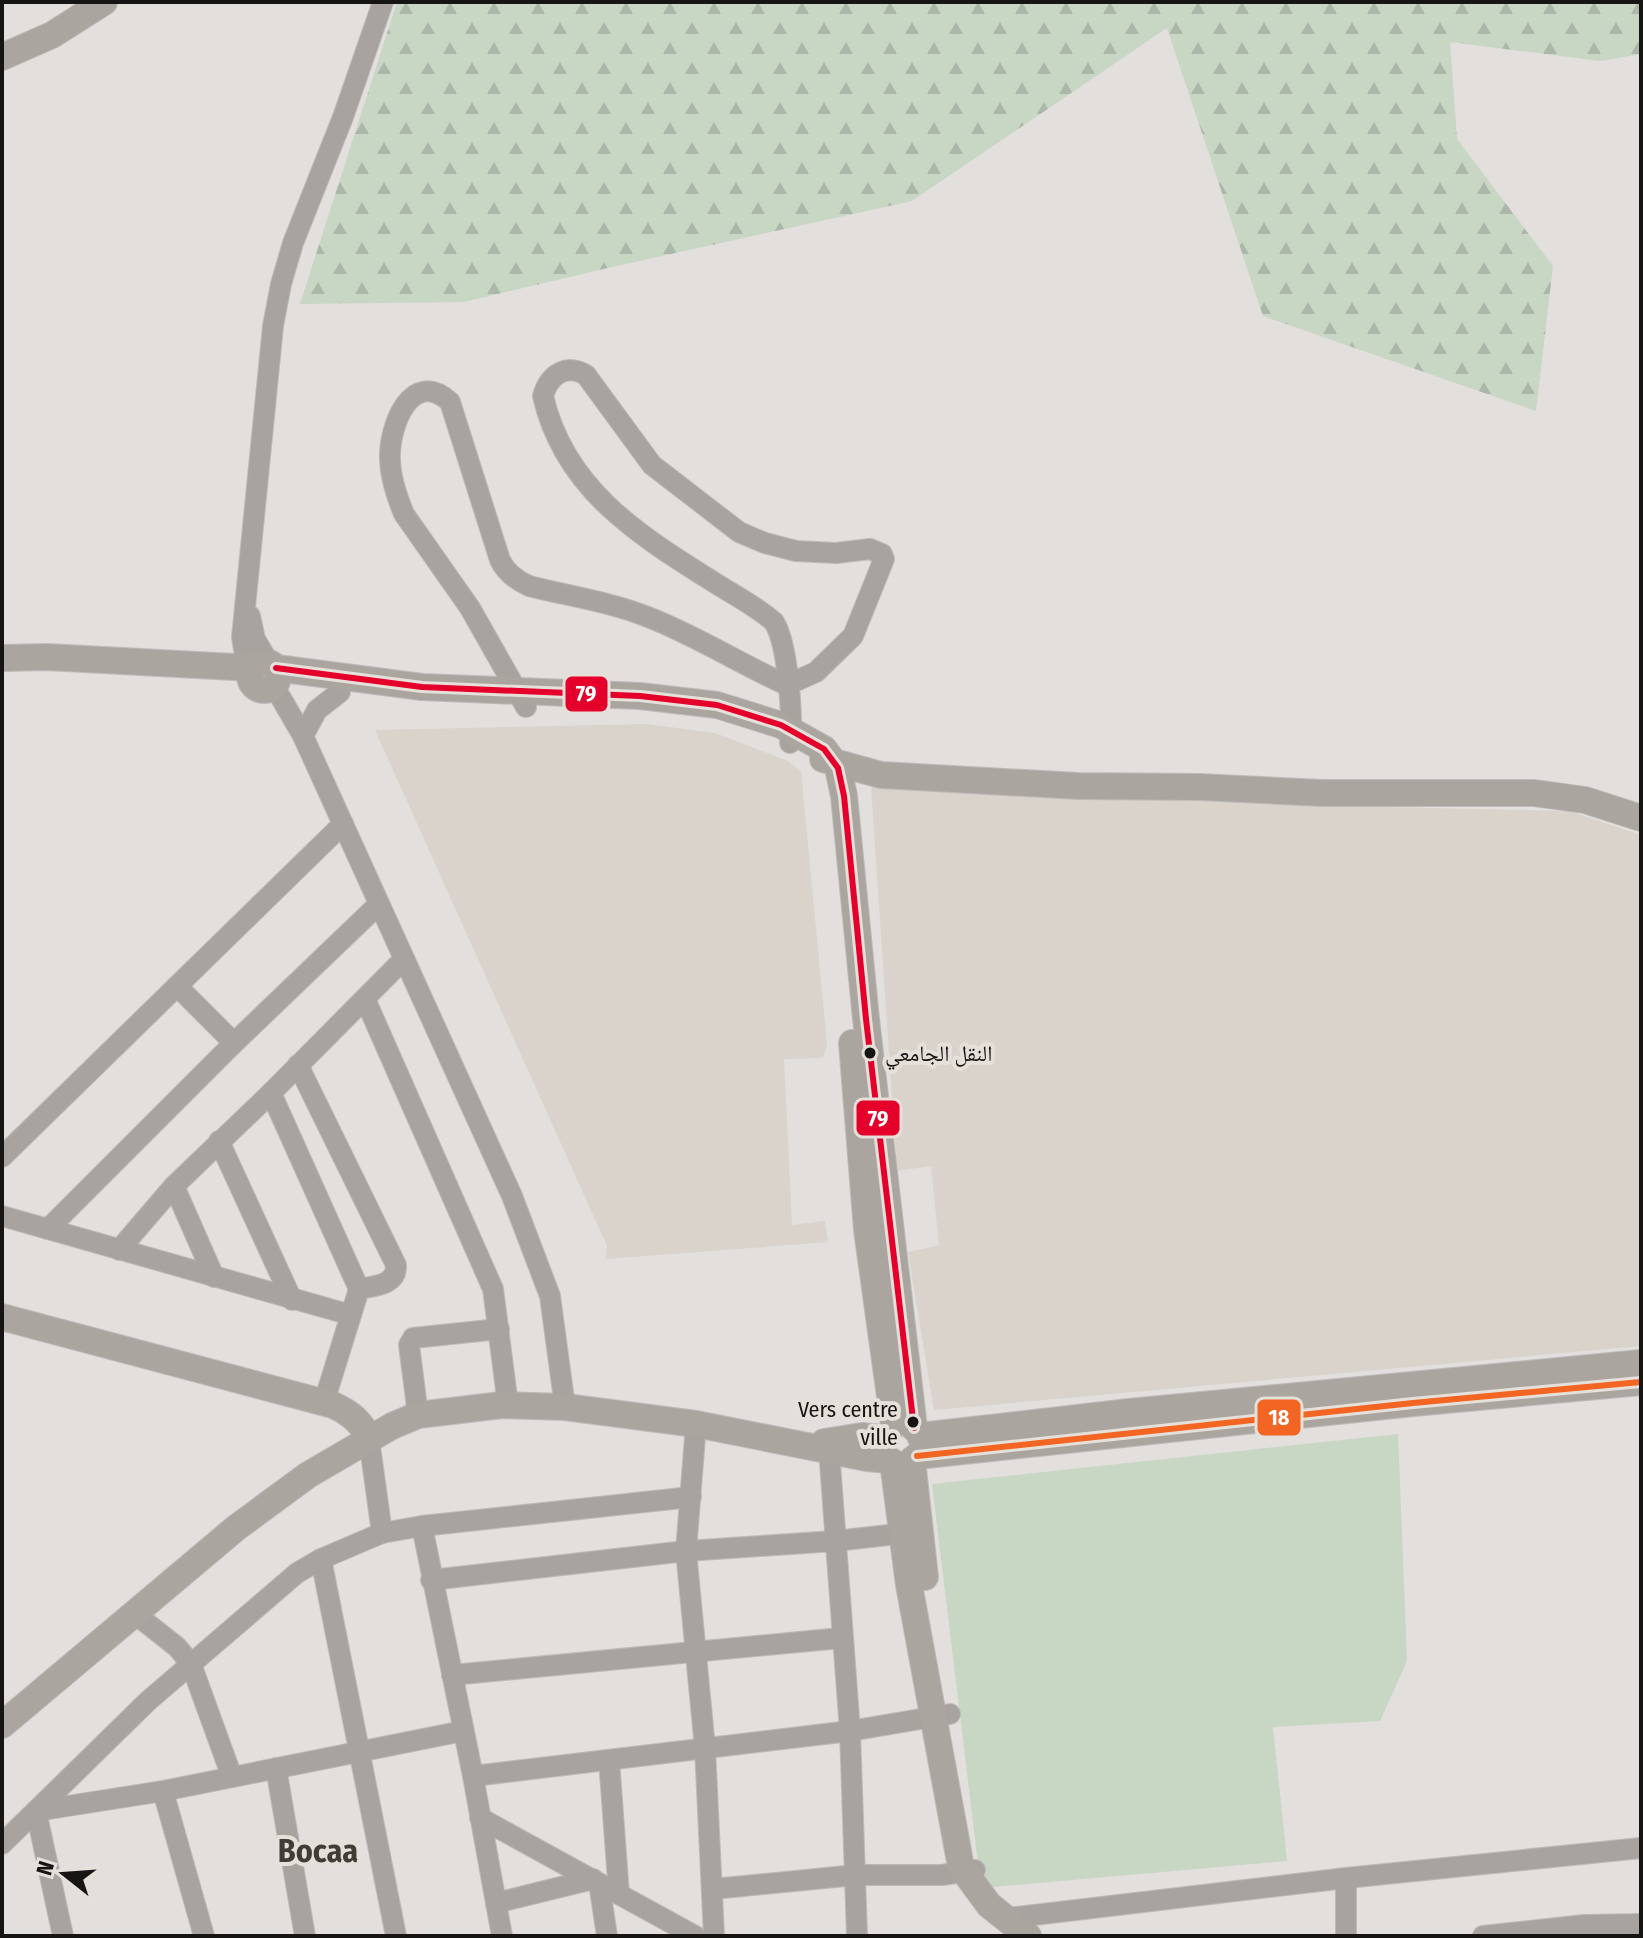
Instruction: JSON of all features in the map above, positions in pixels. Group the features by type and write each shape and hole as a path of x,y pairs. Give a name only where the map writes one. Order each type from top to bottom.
{"main road":[{"path":"2,57 46,29 80,2"},
{"path":"2,38 46,29 104,2"},
{"path":"2,658 225,679 265,674 422,694"},
{"path":"2,672 47,664"},
{"path":"265,674 340,692 522,700 640,696 717,705 752,715 790,737 824,749 844,796 910,1533 970,1876 989,1905 1019,1927"},
{"path":"826,759 881,775 1078,786 1199,787 1322,793 1534,793 1585,800 1641,818"},
{"path":"2,1317 324,1402 349,1413 362,1425 369,1439"},
{"path":"2,1725 246,1520 308,1475 418,1415 508,1405 565,1407 696,1424 867,1458 902,1446 1129,1412 1641,1363"},
{"path":"797,1444 862,1436 902,1446 1641,1382"}],"street":[{"path":"383,2 343,117 293,243 281,284 273,326 247,596 265,674 303,736 512,1196 543,1275 557,1333 565,1407"},
{"path":"522,700 470,608 404,514 398,499 391,467 391,444 404,405 423,392 438,393 450,402 500,560 516,580 646,616 711,645 749,668 787,685 816,672 853,636 884,559 882,554 870,549 836,553 796,551 739,532 652,465 586,375 573,369 562,371 547,384 543,396 559,443 579,478 621,518 662,549 774,622 786,652 787,685 790,737"},
{"path":"303,736 317,710 340,692"},
{"path":"2,1157 343,824"},
{"path":"48,1229 234,1043 379,904"},
{"path":"119,1250 174,1186 404,959"},
{"path":"177,986 234,1043"},
{"path":"365,999 493,1289 508,1405"},
{"path":"298,1065 396,1265 396,1274 391,1281 359,1289"},
{"path":"271,1093 359,1289 324,1402"},
{"path":"219,1141 292,1300"},
{"path":"174,1186 214,1277"},
{"path":"2,1216 351,1315"},
{"path":"418,1415 409,1345 413,1338 499,1329"},
{"path":"696,1424 686,1551 705,1748 714,1936"},
{"path":"369,1439 382,1533"},
{"path":"829,1450 850,1731 857,1936"},
{"path":"2,1844 148,1701 297,1573 321,1559 382,1533 422,1526 691,1497"},
{"path":"422,1526 502,1936"},
{"path":"431,1580 686,1551 910,1533"},
{"path":"321,1559 396,1936"},
{"path":"134,1613 177,1647 191,1664 232,1777"},
{"path":"452,1675 841,1638"},
{"path":"473,1776 850,1731 941,1715"},
{"path":"36,1811 163,1791 463,1731"},
{"path":"609,1760 619,1894"},
{"path":"276,1768 305,1936"},
{"path":"163,1791 204,1936"},
{"path":"36,1811 63,1936"},
{"path":"480,1818 695,1936"},
{"path":"1019,1927 1346,1878 1641,1848"},
{"path":"713,1889 856,1875 970,1876"},
{"path":"1346,1878 1346,1936"},
{"path":"496,1903 596,1881"},
{"path":"596,1881 607,1936"},
{"path":"1483,1936 1584,1925 1641,1924"}],"shaded area":[{"path":"647,724 715,733 788,761 801,771 827,1045 823,1058 784,1059 792,1225 825,1221 828,1242 606,1259 607,1246 375,730"},
{"path":"871,787 1330,806 1569,811 1641,835 1641,1346 934,1410 908,1252 939,1245 931,1166 897,1171"}],"green space":[{"path":"397,2 1641,2 1641,54 1600,61 1450,42 1457,139 1553,266 1536,411 1263,316 1167,28 912,201 464,302 300,304"},
{"path":"1398,1434 1407,1661 1380,1721 1273,1727 1287,1861 981,1888 932,1484"}],"transit line":[{"name":"79","path":"276,668 422,687 640,696 717,705 781,725 824,749 838,768 844,796 866,1019 914,1428"},
{"name":"18","path":"917,1456 1641,1382"}],"place":[{"name":"النقل الجامعي","path":"870,1053"},
{"name":"Vers centre ville","path":"913,1422"}],"district":[{"name":"Bocaa","path":"318,1851"}]}
